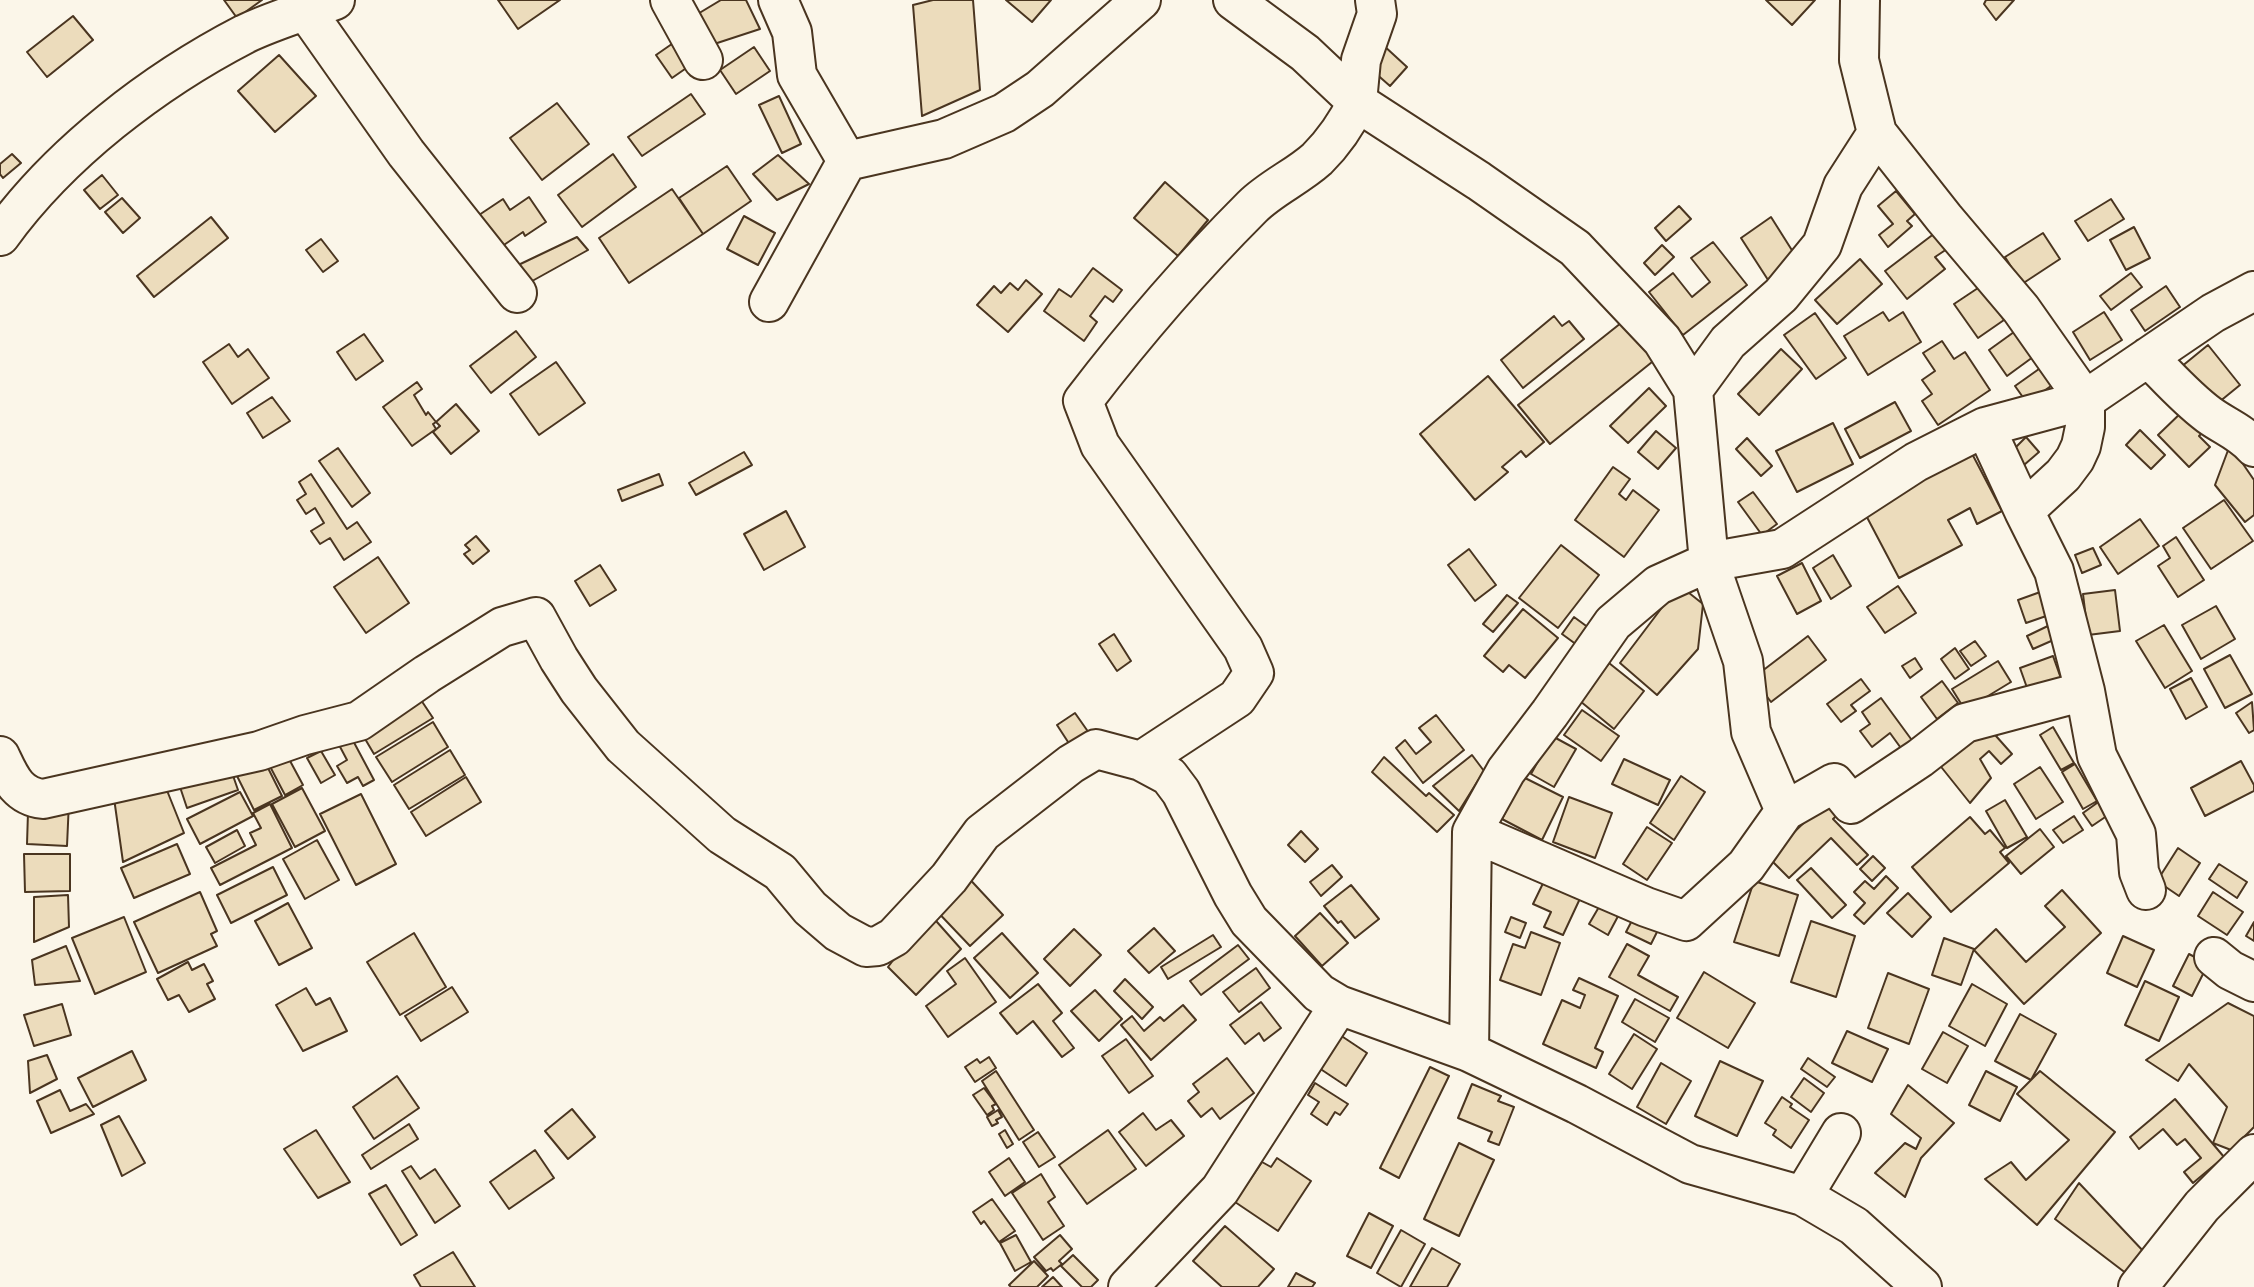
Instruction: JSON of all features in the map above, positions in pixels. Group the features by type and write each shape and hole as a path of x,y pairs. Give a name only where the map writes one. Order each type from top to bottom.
{"street":[{"path":"670,0 703,61"},
{"path":"778,0 792,32 797,75 847,161"},
{"path":"769,302 847,161 944,139 1003,113 1040,89 1141,0"},
{"path":"1233,0 1305,53 1357,102 1479,181 1575,248 1662,340 1693,390 1709,562 1743,661 1751,732 1785,811"},
{"path":"1141,761 1237,698 1254,673 1243,648 1100,445 1083,401 1127,343 1181,281 1255,204 1318,158 1349,118 1357,102 1361,60 1377,14 1375,0"},
{"path":"1860,0 1859,60 1877,133 2021,309 2085,400 2085,427 2075,459 2063,475 2024,511"},
{"path":"0,236 22,205 69,156 121,114 219,48 248,33 321,5 406,153 517,293"},
{"path":"1693,390 1728,342 1781,295 1822,245 1843,186 1877,133"},
{"path":"1469,1052 1472,832 1506,771 1613,623 1658,585 1709,562 1782,549 1916,462 1985,427 2085,400 2213,313 2254,291"},
{"path":"2148,357 2188,398 2212,417 2244,435 2254,447"},
{"path":"1985,427 2054,571 2085,691 2097,756 2136,834 2139,872 2146,890"},
{"path":"0,756 13,784 23,793 43,799 259,751 305,735 359,721 502,627 536,617 579,690 623,746 722,835 780,872 810,908 838,932 866,947 878,947 894,937 950,878 982,833 1071,764 1096,749 1141,761 1169,776 1181,792 1249,921 1319,993 1339,1005 1469,1052 1577,1104 1690,1164 1803,1196 1854,1226 1922,1287"},
{"path":"1472,832 1646,907 1686,921 1746,866 1785,811 1834,783 1852,804 1920,758 1965,723 2085,691"},
{"path":"2214,957 2230,970 2254,982"},
{"path":"1128,1287 1220,1190 1339,1005"},
{"path":"1803,1196 1841,1133"},
{"path":"2138,1287 2202,1206 2254,1154"}],"building":[{"path":"224,0 262,0 237,18"},
{"path":"498,0 560,0 518,29"},
{"path":"721,0 746,0 760,29 705,47 691,18"},
{"path":"933,0 973,0 980,90 922,116 913,5"},
{"path":"1006,0 1051,0 1032,22"},
{"path":"1766,0 1815,0 1792,25"},
{"path":"1986,0 2014,0 1996,20 1984,4"},
{"path":"73,16 93,40 47,77 27,52"},
{"path":"679,39 695,62 672,78 656,55"},
{"path":"1382,44 1407,67 1390,86 1365,64"},
{"path":"754,47 770,71 736,94 720,70"},
{"path":"279,55 316,96 275,132 238,91"},
{"path":"691,94 705,114 642,156 628,137"},
{"path":"779,96 801,144 782,153 759,105"},
{"path":"557,103 589,144 542,180 510,138"},
{"path":"12,154 21,163 3,178 0,164"},
{"path":"613,154 636,187 582,227 558,195"},
{"path":"778,155 809,184 777,200 753,174"},
{"path":"727,166 751,201 703,234 679,198"},
{"path":"102,175 118,195 100,209 84,190"},
{"path":"1165,182 1208,220 1178,256 1134,218"},
{"path":"672,189 703,234 629,283 599,238"},
{"path":"1896,191 1915,214 1907,221 1912,226 1888,247 1879,235 1893,224 1878,206"},
{"path":"529,197 546,222 525,236 523,232 495,251 473,219 503,199 510,210"},
{"path":"122,198 140,218 123,233 105,212"},
{"path":"2111,199 2124,219 2088,241 2075,221"},
{"path":"1679,206 1691,219 1666,241 1655,228"},
{"path":"744,216 775,233 758,265 727,249"},
{"path":"211,217 228,238 154,297 137,276"},
{"path":"1771,217 1800,263 1770,283 1741,238"},
{"path":"2134,227 2150,258 2126,270 2110,240"},
{"path":"1935,233 1947,249 1935,257 1945,269 1907,299 1885,271"},
{"path":"2043,233 2060,259 2022,284 2005,257"},
{"path":"577,237 588,250 525,285 512,268"},
{"path":"321,239 338,261 323,272 306,250"},
{"path":"1713,242 1747,285 1683,335 1649,292 1673,273 1692,297 1710,282 1691,258"},
{"path":"1662,245 1674,257 1655,275 1644,263"},
{"path":"1860,259 1882,284 1837,324 1815,300"},
{"path":"1093,268 1122,290 1113,302 1105,296 1090,316 1097,322 1084,341 1044,311 1059,289 1071,297"},
{"path":"2131,273 2142,287 2111,310 2100,296"},
{"path":"1026,280 1042,294 1008,332 977,305 994,286 1001,293 1010,283 1018,290"},
{"path":"1981,286 2004,320 1978,338 1954,304"},
{"path":"2166,286 2180,307 2145,331 2131,310"},
{"path":"1883,312 1889,321 1903,312 1921,342 1868,375 1844,336"},
{"path":"2104,312 2122,340 2090,360 2073,332"},
{"path":"1815,313 1846,358 1816,379 1784,335"},
{"path":"1554,316 1562,326 1569,321 1584,339 1523,388 1501,360"},
{"path":"1626,319 1657,358 1550,444 1518,405"},
{"path":"516,331 536,357 491,393 470,366"},
{"path":"2014,332 2033,357 2007,376 1989,350"},
{"path":"364,334 383,361 356,380 337,352"},
{"path":"1942,341 1954,359 1965,352 1990,390 1938,425 1922,401 1932,394 1922,380 1935,371 1923,353"},
{"path":"229,344 238,357 248,349 269,378 232,404 203,362"},
{"path":"2208,345 2240,385 2213,407 2181,367"},
{"path":"1781,349 1802,369 1759,415 1738,394"},
{"path":"556,362 585,403 539,435 510,394"},
{"path":"2046,364 2058,381 2027,403 2015,386"},
{"path":"1488,376 1544,442 1526,457 1521,451 1502,467 1508,472 1475,500 1420,434"},
{"path":"417,382 422,389 414,395 426,415 428,412 436,422 433,424 436,429 412,446 383,407"},
{"path":"1649,388 1666,406 1628,443 1610,426"},
{"path":"272,397 290,421 263,438 247,413"},
{"path":"1895,402 1911,431 1860,458 1845,429"},
{"path":"456,404 479,431 451,454 433,432 440,426 436,422"},
{"path":"2185,409 2205,430 2199,436 2210,447 2189,467 2158,435"},
{"path":"1833,423 1853,464 1797,492 1776,451"},
{"path":"2140,430 2165,455 2151,469 2126,445"},
{"path":"1656,431 1676,448 1658,469 1638,452"},
{"path":"2026,437 2039,452 2024,465 2012,451"},
{"path":"1747,438 1772,466 1761,476 1736,449"},
{"path":"2230,445 2254,480 2254,515 2245,522 2215,485"},
{"path":"1968,446 2002,511 1977,524 1970,508 1948,520 1962,545 1899,578 1860,504"},
{"path":"338,448 370,493 352,507 319,461"},
{"path":"744,452 752,465 696,495 689,483"},
{"path":"1613,467 1630,479 1619,494 1626,500 1633,490 1659,510 1624,557 1575,520"},
{"path":"311,474 347,529 357,522 371,542 344,560 330,538 320,544 311,531 324,523 315,508 306,514 297,500 306,494 299,482"},
{"path":"659,474 663,485 622,501 618,490"},
{"path":"1753,492 1777,524 1762,535 1738,502"},
{"path":"2224,500 2253,541 2211,569 2183,528"},
{"path":"786,511 805,547 764,570 744,534"},
{"path":"2140,519 2159,546 2118,574 2100,547"},
{"path":"476,536 489,551 473,564 464,554 470,550 465,545"},
{"path":"2176,537 2204,580 2178,597 2158,566 2170,558 2163,546"},
{"path":"1561,545 1599,575 1558,628 1519,598"},
{"path":"2093,548 2101,565 2082,573 2075,555"},
{"path":"1469,549 1496,585 1475,601 1448,565"},
{"path":"1833,555 1851,586 1831,599 1813,568"},
{"path":"378,557 409,603 366,633 334,587"},
{"path":"1802,563 1821,601 1797,614 1777,576"},
{"path":"600,565 616,590 590,606 575,581"},
{"path":"1679,585 1703,604 1698,649 1657,695 1620,663"},
{"path":"1898,586 1916,613 1885,633 1867,607"},
{"path":"2115,590 2120,631 2088,635 2083,594"},
{"path":"2043,591 2052,614 2026,623 2018,600"},
{"path":"1507,595 1518,603 1493,632 1483,624"},
{"path":"2216,606 2235,639 2201,659 2182,625"},
{"path":"1523,609 1558,638 1525,678 1509,665 1503,672 1484,656"},
{"path":"1574,617 1589,628 1577,645 1562,634"},
{"path":"2052,624 2058,638 2033,649 2027,636"},
{"path":"2164,625 2192,671 2165,688 2136,641"},
{"path":"1114,634 1131,661 1117,671 1099,644"},
{"path":"1808,636 1826,660 1771,702 1753,678"},
{"path":"1975,641 1986,656 1971,666 1960,651"},
{"path":"1955,648 1969,669 1955,679 1941,659"},
{"path":"2230,655 2252,694 2225,708 2204,669"},
{"path":"2053,656 2064,687 2031,699 2020,668"},
{"path":"1915,658 1922,669 1910,678 1902,666"},
{"path":"1998,661 2011,682 1965,710 1952,689"},
{"path":"1609,663 1644,691 1614,729 1580,701"},
{"path":"2191,678 2207,707 2186,719 2170,689"},
{"path":"1861,679 1870,691 1851,705 1856,711 1841,722 1827,704"},
{"path":"1942,681 1958,703 1937,719 1921,697"},
{"path":"415,691 433,718 374,754 358,727"},
{"path":"1881,698 1922,754 1911,762 1890,733 1872,747 1860,731 1870,724 1862,712"},
{"path":"2252,702 2254,730 2249,733 2236,713"},
{"path":"1582,710 1619,736 1601,761 1564,735"},
{"path":"1075,713 1089,733 1070,745 1057,725"},
{"path":"1436,715 1464,750 1423,783 1396,748 1405,740 1416,754 1431,742 1419,728"},
{"path":"433,722 448,747 392,782 376,757"},
{"path":"1988,727 2012,754 2001,764 1989,751 1980,759 1991,778 1970,803 1934,758"},
{"path":"2053,727 2074,763 2061,770 2040,735"},
{"path":"350,735 374,780 363,786 358,777 347,783 337,766 347,760 338,743"},
{"path":"1552,736 1576,749 1554,787 1531,774"},
{"path":"282,746 303,785 285,795 264,755"},
{"path":"450,750 465,775 409,809 394,785"},
{"path":"321,751 335,775 321,783 307,758"},
{"path":"1472,755 1484,771 1459,811 1433,786"},
{"path":"262,756 282,796 254,810 234,770"},
{"path":"1384,757 1426,796 1429,793 1454,815 1437,832 1372,772"},
{"path":"1624,759 1670,780 1658,805 1612,784"},
{"path":"2241,761 2254,785 2254,791 2205,816 2191,788"},
{"path":"229,764 238,790 187,808 178,781"},
{"path":"2075,764 2097,801 2083,809 2062,772"},
{"path":"2040,767 2063,802 2036,819 2014,784"},
{"path":"1681,776 1705,792 1674,840 1650,823"},
{"path":"466,777 481,802 426,836 411,812"},
{"path":"1523,777 1563,797 1542,840 1502,819"},
{"path":"164,783 184,833 123,862 113,791"},
{"path":"302,788 325,831 295,847 272,804"},
{"path":"240,792 253,816 200,844 187,819"},
{"path":"2111,793 2120,807 2092,826 2083,813"},
{"path":"361,794 396,864 356,885 320,814"},
{"path":"1833,795 1845,808 1833,819 1868,855 1857,865 1831,838 1789,878 1768,857"},
{"path":"1569,797 1612,813 1595,858 1553,842"},
{"path":"2005,800 2027,837 2007,848 1986,811"},
{"path":"69,801 67,846 27,844 28,812"},
{"path":"270,804 292,848 220,885 211,868 256,845 250,833 261,828 253,813"},
{"path":"2074,816 2083,830 2063,843 2053,830"},
{"path":"1970,817 1985,834 1990,830 2005,848 2000,852 2009,863 1951,912 1912,867"},
{"path":"1647,827 1672,843 1647,880 1623,864"},
{"path":"2040,829 2054,847 2021,874 2006,856"},
{"path":"237,830 245,846 215,863 206,847"},
{"path":"1301,831 1318,849 1305,862 1288,845"},
{"path":"317,840 339,880 305,899 283,859"},
{"path":"177,844 190,874 134,898 121,868"},
{"path":"2178,848 2200,863 2179,896 2157,881"},
{"path":"24,854 70,854 70,891 25,892"},
{"path":"1873,856 1885,868 1872,881 1860,869"},
{"path":"2219,864 2247,882 2237,898 2209,879"},
{"path":"1332,865 1342,877 1321,896 1310,882"},
{"path":"273,867 287,895 231,923 217,895"},
{"path":"1811,868 1846,905 1832,918 1797,880"},
{"path":"964,873 1003,915 970,946 930,904"},
{"path":"1548,873 1584,890 1563,935 1544,927 1551,912 1533,904"},
{"path":"1886,876 1898,888 1864,924 1854,915 1865,903 1854,892 1865,881 1874,889"},
{"path":"1754,881 1798,895 1779,956 1734,942"},
{"path":"1351,885 1379,919 1355,938 1324,906"},
{"path":"2062,890 2101,933 2024,1004 1974,950 1996,929 2026,962 2065,927 2045,906"},
{"path":"200,892 217,931 211,934 217,946 158,973 134,922"},
{"path":"2213,892 2243,912 2227,935 2198,916"},
{"path":"1908,893 1931,917 1912,937 1887,913"},
{"path":"68,895 69,927 34,942 34,897"},
{"path":"1606,895 1624,905 1608,935 1589,924"},
{"path":"288,903 312,948 279,965 255,921"},
{"path":"1638,909 1662,922 1651,944 1626,932"},
{"path":"929,913 961,949 916,995 888,967"},
{"path":"1320,913 1348,943 1322,966 1295,936"},
{"path":"124,917 146,972 95,994 72,938"},
{"path":"1511,917 1526,923 1520,938 1505,932"},
{"path":"1811,921 1855,936 1836,997 1791,982"},
{"path":"2254,922 2254,941 2246,936"},
{"path":"1154,928 1175,951 1149,973 1128,951"},
{"path":"1074,929 1101,955 1070,986 1044,959"},
{"path":"1531,932 1560,943 1541,995 1500,980 1513,944 1525,948"},
{"path":"414,933 446,987 400,1015 367,962"},
{"path":"1002,933 1038,973 1010,998 974,958"},
{"path":"1213,935 1221,947 1168,979 1161,967"},
{"path":"2123,936 2154,950 2137,987 2107,973"},
{"path":"1944,938 1974,949 1961,985 1932,975"},
{"path":"1627,944 1649,956 1638,975 1678,997 1670,1011 1609,977"},
{"path":"1238,945 1249,959 1201,995 1190,981"},
{"path":"66,946 80,981 35,985 32,960"},
{"path":"2189,954 2208,964 2192,996 2173,986"},
{"path":"965,958 996,1002 948,1037 926,1006 956,984 947,971"},
{"path":"188,962 192,970 204,964 213,981 207,984 215,999 189,1012 179,995 168,1000 157,979"},
{"path":"1256,968 1270,988 1239,1012 1223,992"},
{"path":"1704,972 1755,1003 1728,1048 1677,1018"},
{"path":"1888,973 1929,989 1909,1044 1868,1028"},
{"path":"1579,978 1618,996 1595,1048 1603,1052 1596,1068 1543,1044 1562,1000 1580,1008 1585,995 1573,990"},
{"path":"1125,979 1153,1007 1142,1019 1114,991"},
{"path":"2145,981 2179,997 2159,1041 2125,1025"},
{"path":"1038,984 1062,1013 1053,1021 1074,1048 1062,1057 1033,1021 1017,1034 1000,1013"},
{"path":"1972,984 2007,1004 1985,1046 1949,1026"},
{"path":"452,987 468,1012 421,1041 405,1016"},
{"path":"306,988 316,1005 330,998 347,1031 303,1051 276,1005"},
{"path":"1095,990 1122,1019 1099,1041 1071,1011"},
{"path":"1635,999 1669,1018 1655,1042 1622,1022"},
{"path":"1261,1002 1281,1028 1264,1041 1259,1033 1245,1044 1230,1025"},
{"path":"2228,1003 2254,1016 2254,1127 2231,1150 2213,1143 2227,1107 2189,1064 2178,1081 2146,1060"},
{"path":"62,1004 71,1035 34,1046 24,1015"},
{"path":"1183,1005 1196,1020 1151,1060 1121,1025 1132,1016 1144,1031 1160,1017 1164,1021"},
{"path":"2020,1014 2056,1034 2031,1080 1995,1061"},
{"path":"1334,1031 1367,1053 1346,1086 1313,1064"},
{"path":"1847,1031 1888,1049 1872,1082 1832,1063"},
{"path":"1943,1032 1968,1046 1947,1083 1922,1069"},
{"path":"1634,1034 1657,1049 1632,1089 1609,1074"},
{"path":"1126,1039 1153,1076 1129,1093 1102,1056"},
{"path":"132,1051 146,1080 93,1107 78,1078"},
{"path":"47,1055 57,1079 30,1093 28,1061"},
{"path":"989,1057 996,1068 975,1082 965,1067 977,1059 980,1063"},
{"path":"1227,1058 1254,1093 1220,1119 1212,1108 1201,1117 1188,1101 1199,1092 1193,1084"},
{"path":"1808,1058 1835,1077 1827,1087 1801,1069"},
{"path":"1720,1061 1763,1081 1737,1136 1695,1116"},
{"path":"1661,1063 1691,1081 1666,1124 1637,1107"},
{"path":"1430,1067 1449,1076 1399,1178 1380,1168"},
{"path":"996,1071 1034,1130 1019,1140 982,1081"},
{"path":"1986,1071 2017,1087 2000,1121 1969,1105"},
{"path":"2040,1071 2115,1132 2037,1225 1985,1179 2011,1162 2026,1180 2069,1140 2017,1094"},
{"path":"397,1076 419,1108 374,1139 353,1107"},
{"path":"1804,1078 1824,1093 1811,1112 1791,1097"},
{"path":"1315,1083 1348,1104 1340,1115 1335,1112 1327,1125 1311,1114 1319,1102 1308,1095"},
{"path":"1472,1084 1501,1096 1498,1101 1514,1107 1499,1145 1488,1141 1492,1132 1458,1118"},
{"path":"1908,1085 1954,1123 1921,1158 1905,1197 1875,1173 1905,1143 1916,1149 1921,1138 1891,1114"},
{"path":"984,1088 996,1104 992,1106 994,1110 987,1115 973,1095"},
{"path":"60,1090 70,1111 86,1104 94,1114 51,1133 37,1101"},
{"path":"1782,1097 1792,1104 1790,1107 1809,1120 1791,1148 1773,1135 1776,1130 1765,1123"},
{"path":"2175,1099 2224,1157 2193,1183 2184,1172 2201,1158 2185,1139 2177,1145 2163,1129 2139,1149 2130,1137"},
{"path":"572,1109 595,1137 568,1159 545,1131"},
{"path":"998,1110 1002,1117 992,1126 987,1117"},
{"path":"1143,1113 1156,1130 1171,1120 1184,1136 1146,1166 1119,1132"},
{"path":"119,1116 145,1163 122,1176 101,1125"},
{"path":"409,1124 418,1139 371,1169 362,1155"},
{"path":"316,1130 350,1182 318,1198 284,1149"},
{"path":"1005,1130 1013,1144 1007,1148 999,1134"},
{"path":"1108,1130 1136,1169 1087,1204 1059,1165"},
{"path":"1038,1132 1055,1157 1039,1167 1023,1142"},
{"path":"1459,1143 1494,1160 1459,1236 1424,1219"},
{"path":"535,1150 554,1178 509,1209 490,1182"},
{"path":"1009,1158 1025,1182 1005,1196 989,1172"},
{"path":"1277,1158 1311,1181 1278,1231 1235,1202 1262,1162 1271,1167"},
{"path":"411,1166 420,1179 435,1169 460,1206 435,1223 402,1171"},
{"path":"1041,1174 1055,1197 1048,1202 1064,1226 1043,1240 1012,1193"},
{"path":"2079,1183 2145,1253 2127,1274 2055,1219"},
{"path":"386,1185 417,1235 401,1245 369,1194"},
{"path":"992,1199 1015,1231 999,1242 984,1221 981,1224 973,1212"},
{"path":"1369,1213 1393,1226 1371,1268 1347,1256"},
{"path":"1225,1226 1274,1269 1258,1287 1222,1287 1193,1261"},
{"path":"1401,1230 1425,1244 1401,1287 1377,1273"},
{"path":"1016,1235 1031,1262 1015,1271 1000,1243"},
{"path":"1060,1235 1072,1249 1059,1261 1062,1264 1053,1271 1051,1268 1046,1271 1034,1257"},
{"path":"1432,1248 1460,1264 1447,1287 1410,1287"},
{"path":"453,1252 475,1287 421,1287 414,1275"},
{"path":"1073,1255 1098,1280 1091,1287 1082,1287 1061,1266"},
{"path":"1034,1261 1048,1276 1037,1287 1011,1287 1009,1285"},
{"path":"1296,1273 1315,1283 1312,1287 1288,1287"},
{"path":"1053,1277 1062,1287 1042,1287"}]}
